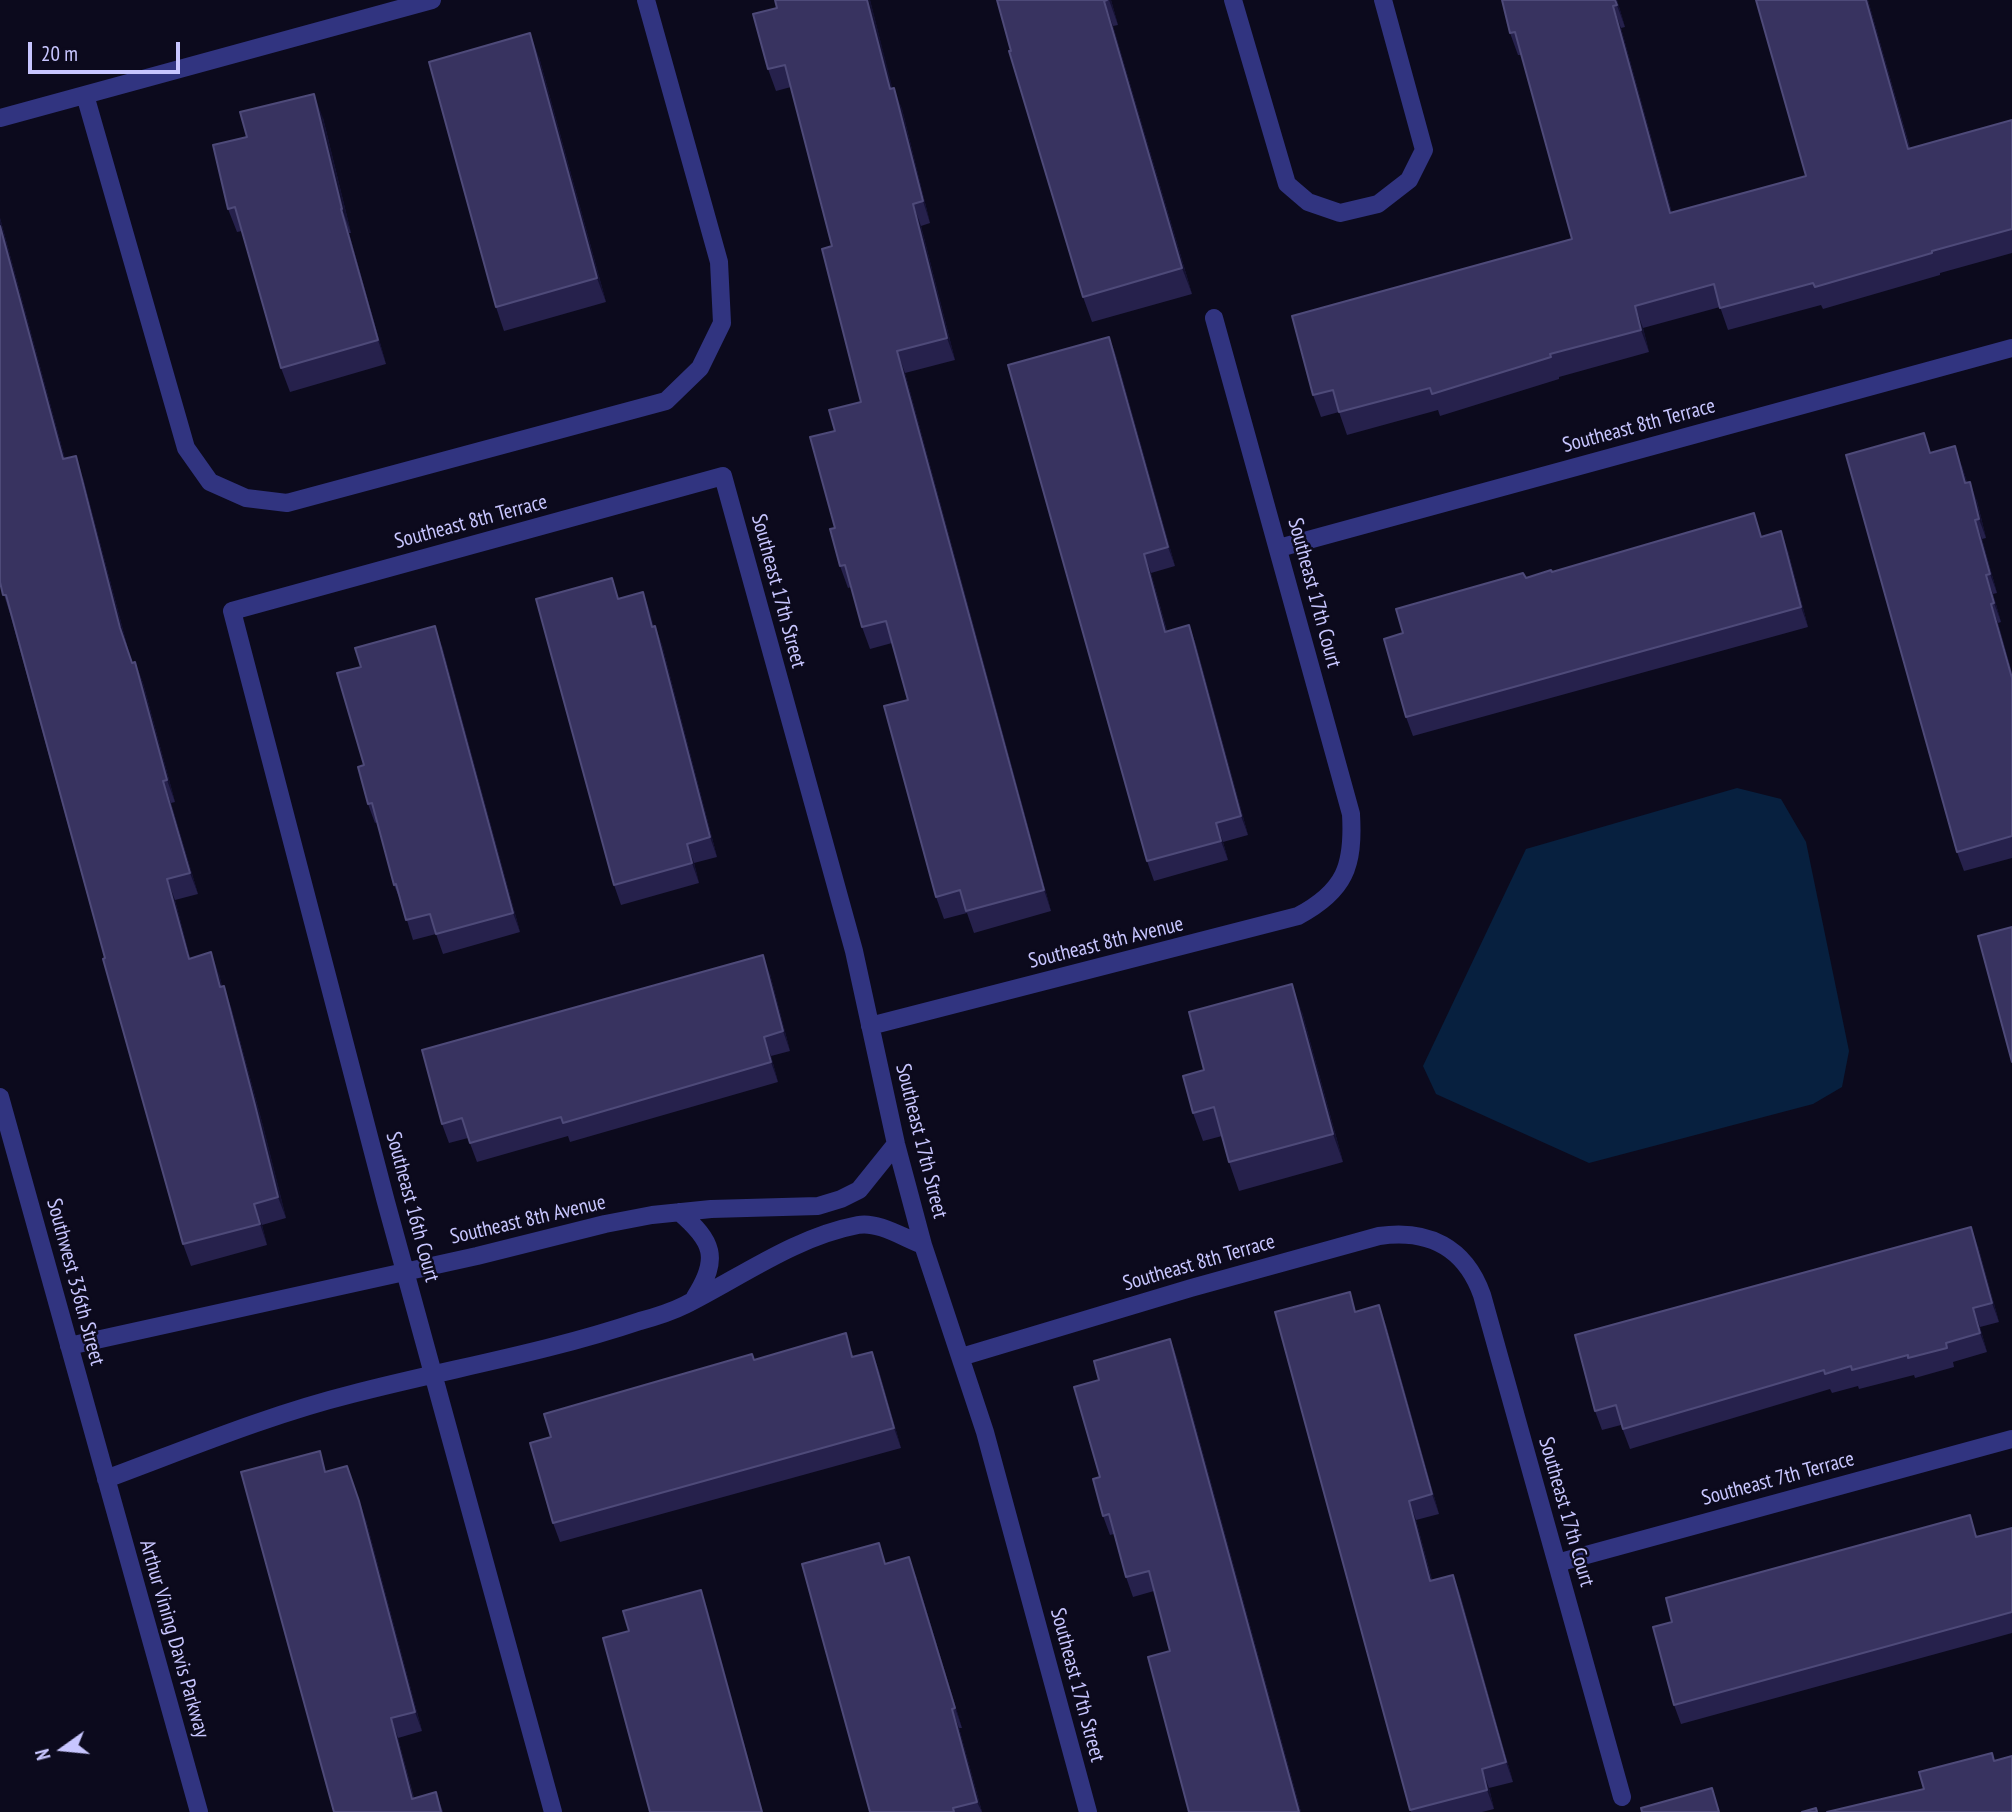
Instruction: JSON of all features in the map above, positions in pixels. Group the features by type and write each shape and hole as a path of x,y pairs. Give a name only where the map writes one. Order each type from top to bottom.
{"street":[{"path":"0,118 432,0"},
{"path":"85,95 186,448 209,482 246,498 287,503 666,401 700,368 722,323 719,262 646,0"},
{"path":"1233,0 1287,184 1308,202 1340,213 1378,204 1409,180 1424,150 1383,0"},
{"name":"Southeast 17th Court","path":"1214,318 1351,814 1353,836 1350,860 1341,881"},
{"name":"Southeast 8th Terrace","path":"1279,548 2012,348"},
{"name":"Southeast 8th Terrace","path":"232,611 723,476"},
{"name":"Southeast 17th Street","path":"723,476 854,951 896,1144 923,1245 985,1432 1088,1812"},
{"name":"Southeast 16th Court","path":"232,611 405,1271 553,1812"},
{"name":"Southeast 8th Avenue","path":"870,1026 1298,916 1313,908 1341,881"},
{"name":"Southwest 336th Street","path":"0,1097 106,1479"},
{"name":"Southeast 8th Avenue","path":"69,1346 524,1245 605,1224 711,1209 818,1206 859,1190 896,1144"},
{"path":"679,1212 699,1229 711,1259 708,1277 694,1300"},
{"path":"106,1479 305,1407 570,1344 644,1320 694,1300 816,1238 850,1227 863,1224 881,1228 923,1245"},
{"name":"Southeast 8th Terrace","path":"961,1357 1191,1288 1379,1236 1401,1233 1417,1235 1451,1249"},
{"name":"Southeast 17th Court","path":"1451,1249 1473,1271 1482,1295 1622,1797"},
{"name":"Southeast 7th Terrace","path":"1557,1563 2012,1439"},
{"name":"Arthur Vining Davis Parkway","path":"106,1479 199,1812"}],"water":[{"path":"1737,788 1781,799 1806,842 1849,1051 1842,1087 1813,1104 1589,1163 1436,1094 1423,1066 1526,849"}],"building":[{"path":"775,0 867,0 890,89 894,88 923,201 913,204 947,338 897,351 1044,890 966,911 960,890 936,897 884,706 908,700 886,621 862,627 845,565 840,566 830,529 835,528 810,437 835,431 829,410 861,402 822,249 832,246 785,65 768,69 753,14 777,8"},
{"path":"997,0 1107,0 1104,1 1182,268 1083,297 1009,51"},
{"path":"1502,0 1615,0 1617,5 1613,6 1670,213 1806,176 1756,0 1866,0 1908,149 2012,120 2012,229 1815,287 1813,283 1720,308 1714,284 1635,306 1641,330 1550,354 1551,357 1432,394 1430,388 1339,412 1333,390 1313,395 1292,316 1572,239 1515,32 1510,33"},
{"path":"530,33 597,278 496,307 429,62"},
{"path":"314,94 341,209 378,340 281,368 235,207 228,209 213,145 247,137 240,112"},
{"path":"0,226 63,459 76,456 120,628 132,663 135,662 167,780 163,781 190,873 167,879 189,959 211,952 220,987 224,986 278,1197 254,1204 260,1224 183,1244 103,959 105,958 6,595 3,595 0,582"},
{"path":"1109,337 1168,547 1144,554 1165,632 1189,625 1241,816 1216,823 1221,841 1147,861 1008,365"},
{"path":"1924,433 1930,453 1955,446 1965,483 1970,482 1979,519 1975,520 1990,574 1986,575 1994,603 1991,604 2012,678 2012,836 1957,852 1846,455"},
{"path":"1754,513 1761,537 1781,531 1801,607 1406,717 1384,639 1403,633 1396,609 1523,573 1526,578 1551,570 1552,572"},
{"path":"612,578 618,599 643,592 652,627 655,626 710,837 687,844 692,863 614,885 536,599"},
{"path":"435,626 513,913 436,934 430,914 406,920 372,803 368,804 358,767 364,765 337,673 361,667 355,648"},
{"path":"2012,927 2012,1062 1978,936"},
{"path":"763,955 783,1031 764,1037 771,1062 563,1123 561,1117 470,1143 462,1118 442,1124 422,1050"},
{"path":"1292,984 1333,1134 1229,1162 1214,1107 1193,1113 1183,1076 1204,1070 1189,1012"},
{"path":"1971,1227 1992,1303 1973,1308 1980,1333 1946,1343 1947,1348 1852,1370 1851,1366 1825,1374 1824,1370 1623,1429 1616,1405 1595,1411 1575,1335"},
{"path":"1350,1292 1355,1312 1379,1305 1432,1494 1409,1501 1430,1581 1453,1575 1506,1762 1482,1769 1487,1790 1410,1810 1275,1312"},
{"path":"846,1333 852,1357 872,1352 894,1428 553,1523 530,1443 551,1437 544,1414 752,1354 754,1360"},
{"path":"1170,1339 1299,1812 1189,1812 1148,1657 1170,1651 1149,1571 1126,1577 1109,1514 1103,1516 1093,1479 1100,1477 1074,1387 1099,1380 1094,1361"},
{"path":"320,1451 325,1472 347,1466 359,1501 415,1712 391,1718 412,1799 436,1792 441,1812 334,1812 241,1472"},
{"path":"1970,1515 1976,1537 2012,1528 2012,1612 1674,1705 1653,1627 1672,1622 1666,1598"},
{"path":"879,1543 885,1564 909,1557 955,1708 952,1709 977,1802 953,1808 954,1812 870,1812 802,1564"},
{"path":"701,1590 762,1812 650,1812 603,1638 629,1631 623,1611"},
{"path":"1992,1753 1994,1761 2012,1756 2012,1812 1827,1812 1924,1789 1919,1772"},
{"path":"1712,1788 1719,1812 1642,1812 1641,1808"}]}
